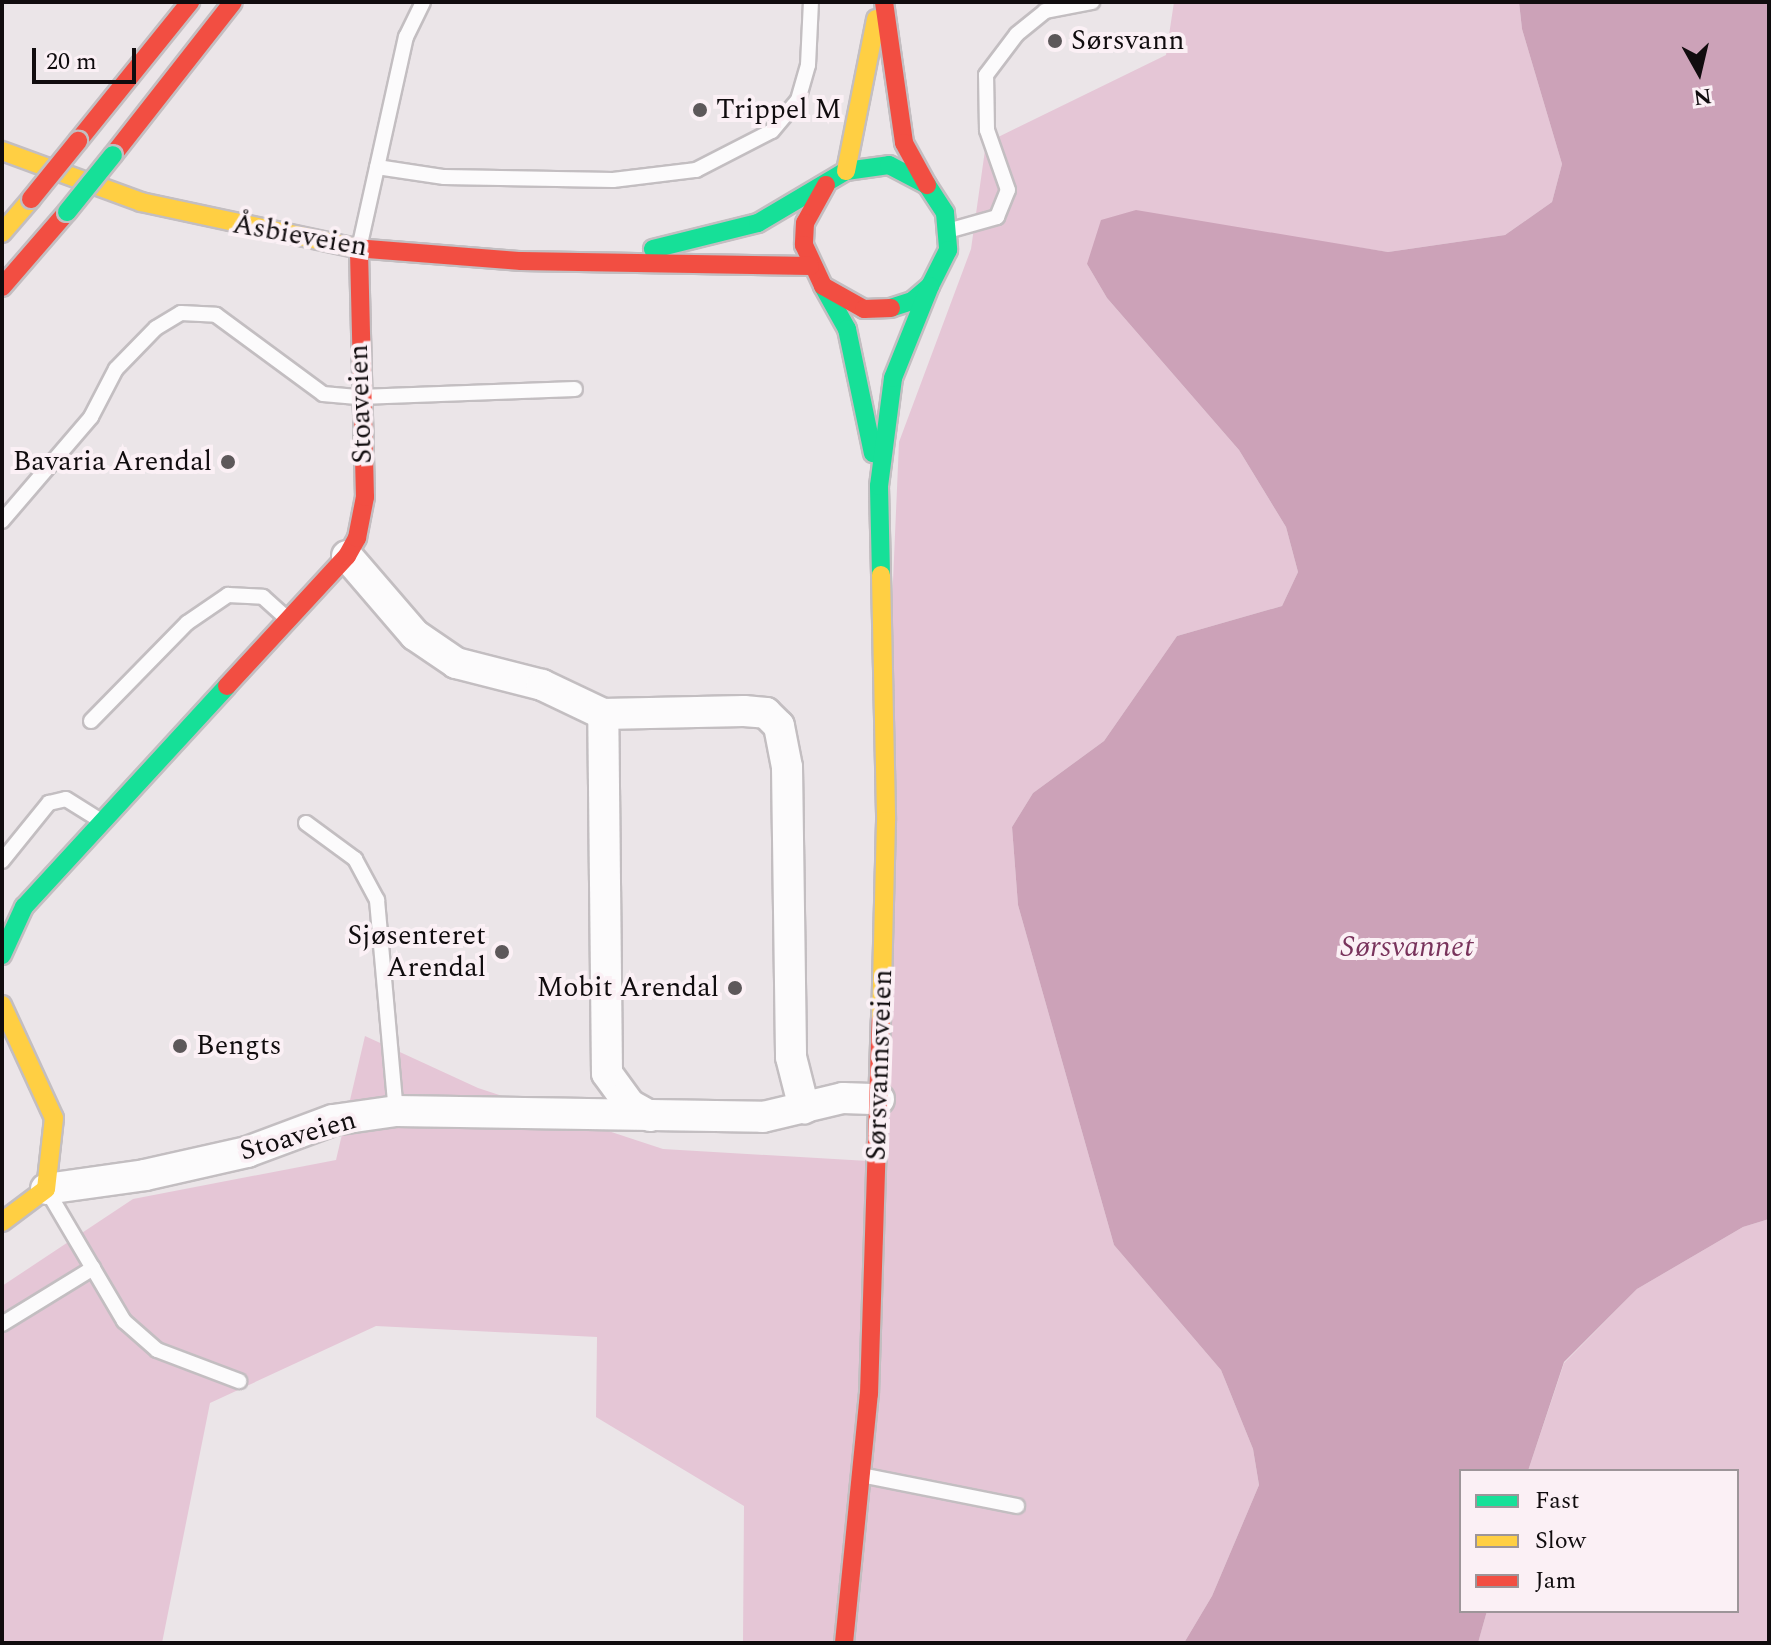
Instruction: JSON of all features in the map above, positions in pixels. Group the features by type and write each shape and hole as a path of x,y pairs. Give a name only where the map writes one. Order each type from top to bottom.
{"main road":[{"path":"2,233 190,2"},
{"path":"2,287 67,212 233,2"},
{"path":"846,171 882,2"},
{"path":"882,2 904,143 927,185 949,230 945,260 930,286 900,305 864,309 823,286 810,266 805,223 826,185 846,171 889,165 927,185"},
{"name":"Åsbieveien","path":"2,151 141,202 244,228 359,249 521,261 609,260 810,266"},
{"name":"Åsbieveien","path":"609,260 758,223 826,185"},
{"name":"Stoaveien","path":"2,955 24,907 286,618 347,556 357,538 365,497 360,397 359,249"},
{"name":"Sørsvannsveien","path":"823,286 847,329 879,486"},
{"name":"Sørsvannsveien","path":"844,1643 862,1475 879,1099 886,821 879,486 893,378 930,286"},
{"path":"2,1005 54,1118 54,1153 46,1189"},
{"name":"Stoaveien","path":"2,1222 46,1189"}],"street":[{"path":"347,556 415,635 456,663 542,685 603,714 744,711 766,713 779,726 787,767 791,1057 804,1108"},
{"path":"603,714 607,1073 630,1105 650,1116"},
{"name":"Stoaveien","path":"46,1189 145,1175 247,1152 333,1120 396,1111 763,1117 843,1098 879,1099"}],"lane":[{"path":"359,249 406,37 423,2"},
{"path":"377,167 444,177 613,180 696,170 772,131 798,100 808,65 811,2"},
{"path":"949,230 997,217 1008,190 987,130 986,75 1017,34 1045,11 1092,2"},
{"path":"2,521 91,417 116,369 156,328 181,313 216,315 323,394 360,397 575,389"},
{"path":"91,721 187,623 228,595 263,597 286,618"},
{"path":"2,861 49,803 66,799 101,822"},
{"path":"306,823 355,859 377,900 396,1111"},
{"path":"46,1189 124,1321 157,1350 239,1381"},
{"path":"2,1324 93,1268"},
{"path":"862,1475 1017,1506"}],"shaded area":[{"path":"1174,2 1519,2 1522,29 1562,164 1552,202 1505,235 1388,252 1265,233 1087,264 1107,298 1239,450 1286,527 1298,572 1282,606 1177,636 1104,741 1033,793 1012,827 1018,905 1114,1245 1221,1370 1253,1449 1259,1485 1212,1596 1184,1643 743,1643 744,1506 596,1417 597,1337 376,1326 210,1403 162,1643 2,1643 2,1286 133,1199 336,1160 365,1036 478,1088 663,1149 868,1161 899,442 971,249 986,143 1166,55"},
{"path":"1769,1219 1769,1643 1478,1643 1486,1613 1739,1613 1739,1469 1529,1469 1564,1363 1637,1289 1743,1227"}],"water":[{"name":"Sørsvannet","path":"1519,2 1769,2 1769,1219 1743,1227 1637,1289 1564,1362 1529,1469 1459,1469 1459,1613 1486,1613 1478,1643 1184,1643 1212,1596 1259,1485 1253,1449 1221,1370 1114,1245 1018,905 1012,827 1033,793 1104,741 1177,636 1282,606 1298,572 1286,527 1239,450 1107,298 1087,264 1101,220 1136,210 1388,252 1505,235 1552,202 1562,164 1522,29"}],"traffic: fast":[{"path":"67,212 113,155"},
{"path":"653,249 758,223 846,171 889,165 927,185 945,213 948,250 930,286 912,301 891,308"},
{"path":"823,286 847,329 873,453"},
{"path":"881,575 879,486 893,378 930,286"},
{"path":"2,955 24,907 227,686"}],"traffic: slow":[{"path":"846,171 876,19"},
{"path":"2,151 141,202 355,248"},
{"path":"2,233 31,199"},
{"path":"881,575 886,821 881,1021"},
{"path":"2,1005 54,1118 46,1189 2,1222"}],"traffic: jam":[{"path":"78,141 190,2"},
{"path":"113,155 233,2"},
{"path":"884,2 904,143 927,185"},
{"path":"31,199 78,141"},
{"path":"826,185 805,223 804,245 823,286 864,309 891,308"},
{"path":"2,287 67,212"},
{"path":"355,248 521,261 810,266"},
{"path":"227,686 347,556 357,538 365,497 359,249"},
{"path":"844,1643 869,1394 881,1021"}],"place":[{"name":"Sørsvann","path":"1055,41"},
{"name":"Trippel M","path":"700,110"},
{"name":"Bavaria Arendal","path":"228,462"},
{"name":"Sjøsenteret Arendal","path":"502,952"},
{"name":"Mobit Arendal","path":"735,988"},
{"name":"Bengts","path":"180,1046"}]}
